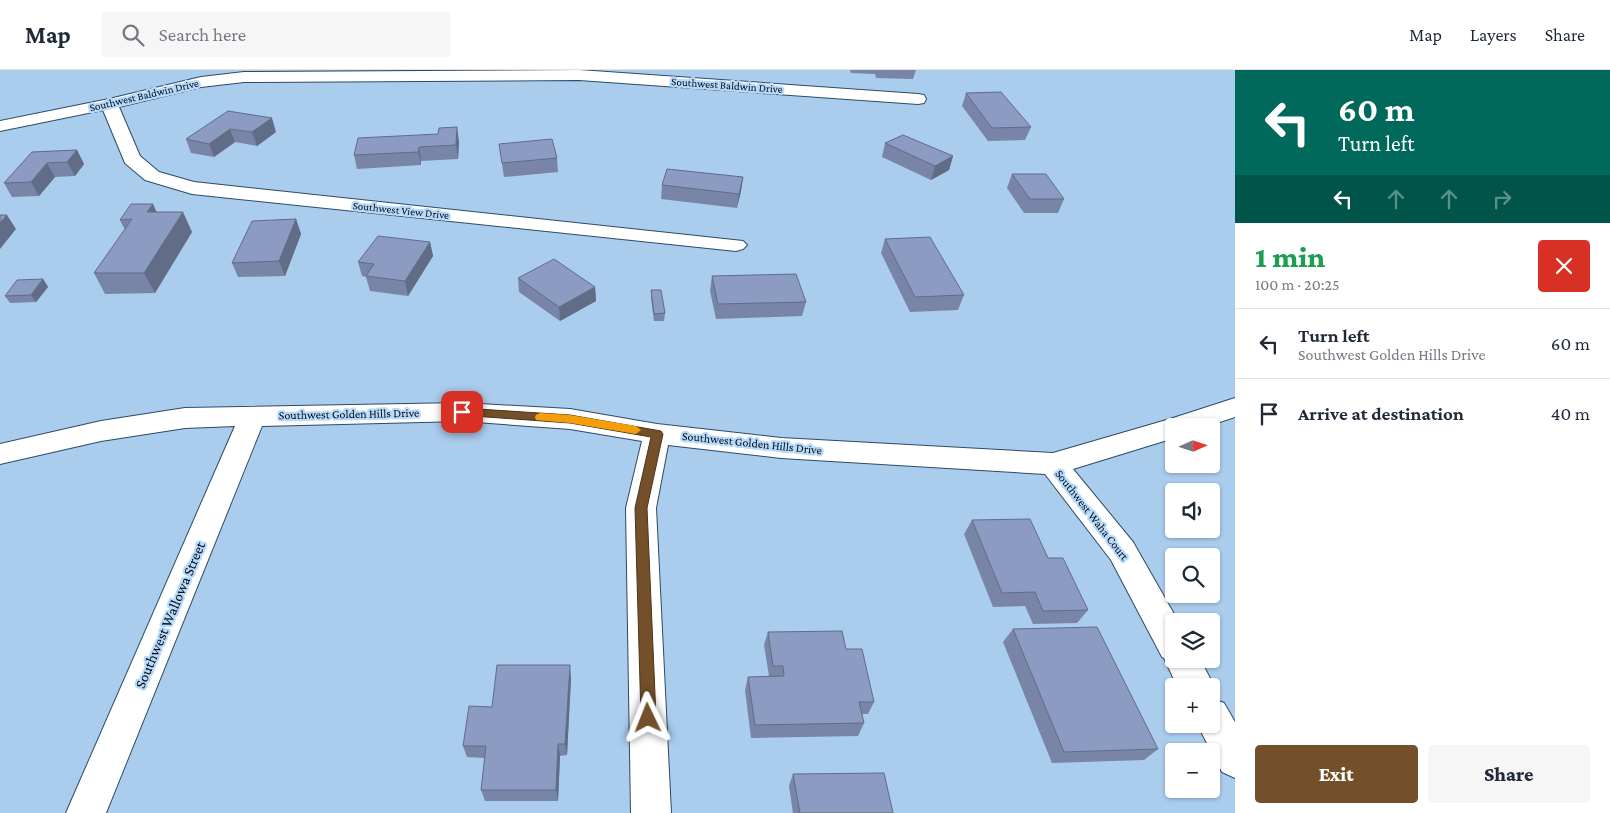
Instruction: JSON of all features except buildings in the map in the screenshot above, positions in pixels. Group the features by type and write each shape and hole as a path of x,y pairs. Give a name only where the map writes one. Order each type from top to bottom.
{"street":[{"name":"Southwest Baldwin Drive","path":"0,126 109,104 201,82 254,76 579,74 918,99"},
{"name":"Southwest View Drive","path":"109,104 132,159 152,176 192,188 736,246"},
{"path":"1203,418 1235,407"},
{"name":"Southwest Golden Hills Drive","path":"0,454 101,431 185,418 253,416 462,412 570,419 657,434 781,448 1052,464 1165,431"},
{"name":"Southwest Wallowa Street","path":"86,813 253,416"},
{"path":"651,813 641,508 657,434"},
{"name":"Southwest Waha Court","path":"1052,464 1122,551 1165,630"},
{"path":"1220,732 1235,759"}],"slow traffic":[{"path":"540,417 570,419 636,430"}],"route":[{"path":"462,412 570,419 657,434 641,508 648,718"}]}
